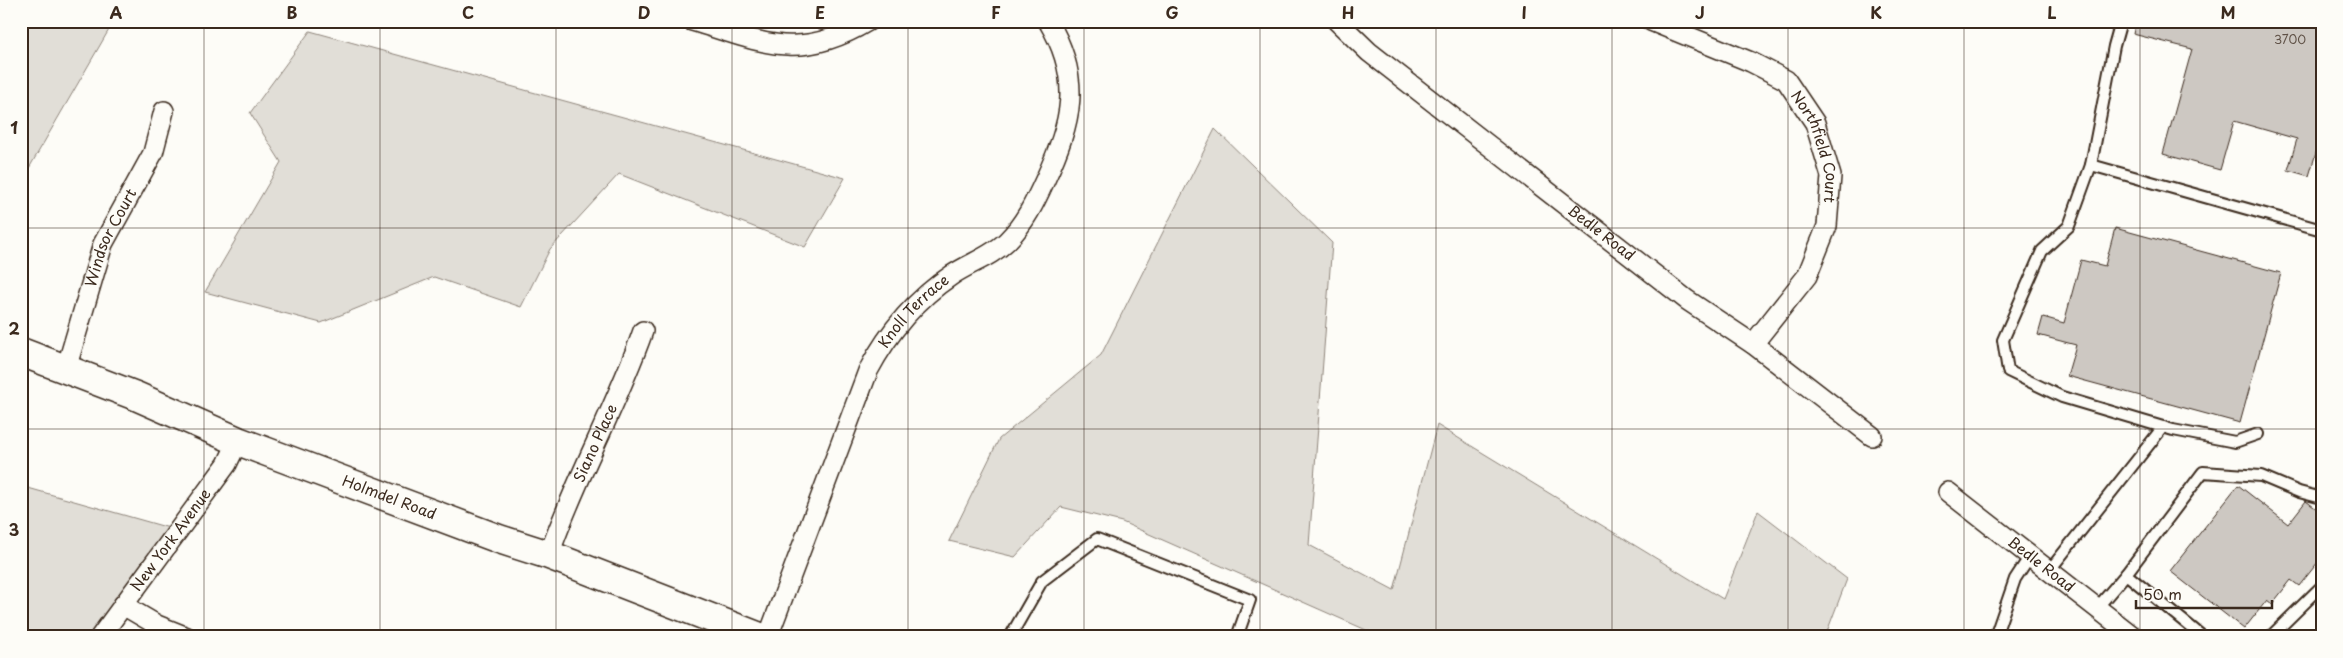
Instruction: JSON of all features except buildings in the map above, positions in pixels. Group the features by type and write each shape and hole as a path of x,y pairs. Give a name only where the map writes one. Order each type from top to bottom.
{"main road":[{"name":"Holmdel Road","path":"21,352 136,396 238,441 499,540 549,555 760,637"}],"street":[{"path":"692,21 770,44 803,46 836,38 868,21"},
{"name":"Knoll Terrace","path":"768,637 876,354 889,336 930,291 954,274 994,252 1017,230 1035,202 1055,157 1069,116 1072,94 1070,72 1065,54 1048,21"},
{"name":"Bedle Road","path":"1337,21 1369,52 1687,300 1753,344 1872,436"},
{"name":"Northfield Court","path":"1651,21 1751,62 1786,80 1815,123 1831,176 1827,226 1807,276 1753,344"},
{"name":"Windsor Court","path":"66,369 103,244 153,154 164,111"},
{"name":"Siano Place","path":"549,555 609,414 628,376 644,332"},
{"name":"New York Avenue","path":"100,637 227,464 238,441"},
{"name":"Bedle Road","path":"1948,492 2097,608 2122,633"},
{"path":"123,605 157,625 188,637"}],"lane":[{"path":"2121,21 2114,46 2091,165 2069,226 2042,251 2003,340 2008,371 2062,397 2163,427 2235,442 2258,434"},
{"path":"2091,165 2322,230"},
{"path":"2049,571 2163,427"},
{"path":"2097,608 2126,574 2203,472 2261,476 2299,492 2322,498"},
{"path":"1010,637 1042,581 1097,540 1250,600 1237,637"},
{"path":"1995,637 2015,579 2030,556"},
{"path":"2126,574 2203,637"},
{"path":"2270,637 2322,586"}],"path":[{"path":"21,607 27,637"}],"shaded area":[{"path":"21,21 114,21 21,182"},
{"path":"310,31 845,178 805,247 619,174 550,249 521,307 434,277 321,323 205,292 281,162 250,113"},
{"path":"1215,129 1332,243 1309,545 1394,590 1437,425 1723,599 1758,511 1847,579 1825,637 1382,637 1122,522 1061,507 1015,557 949,541 999,439 1101,355"},
{"path":"21,486 180,531 101,637 21,637"}]}
